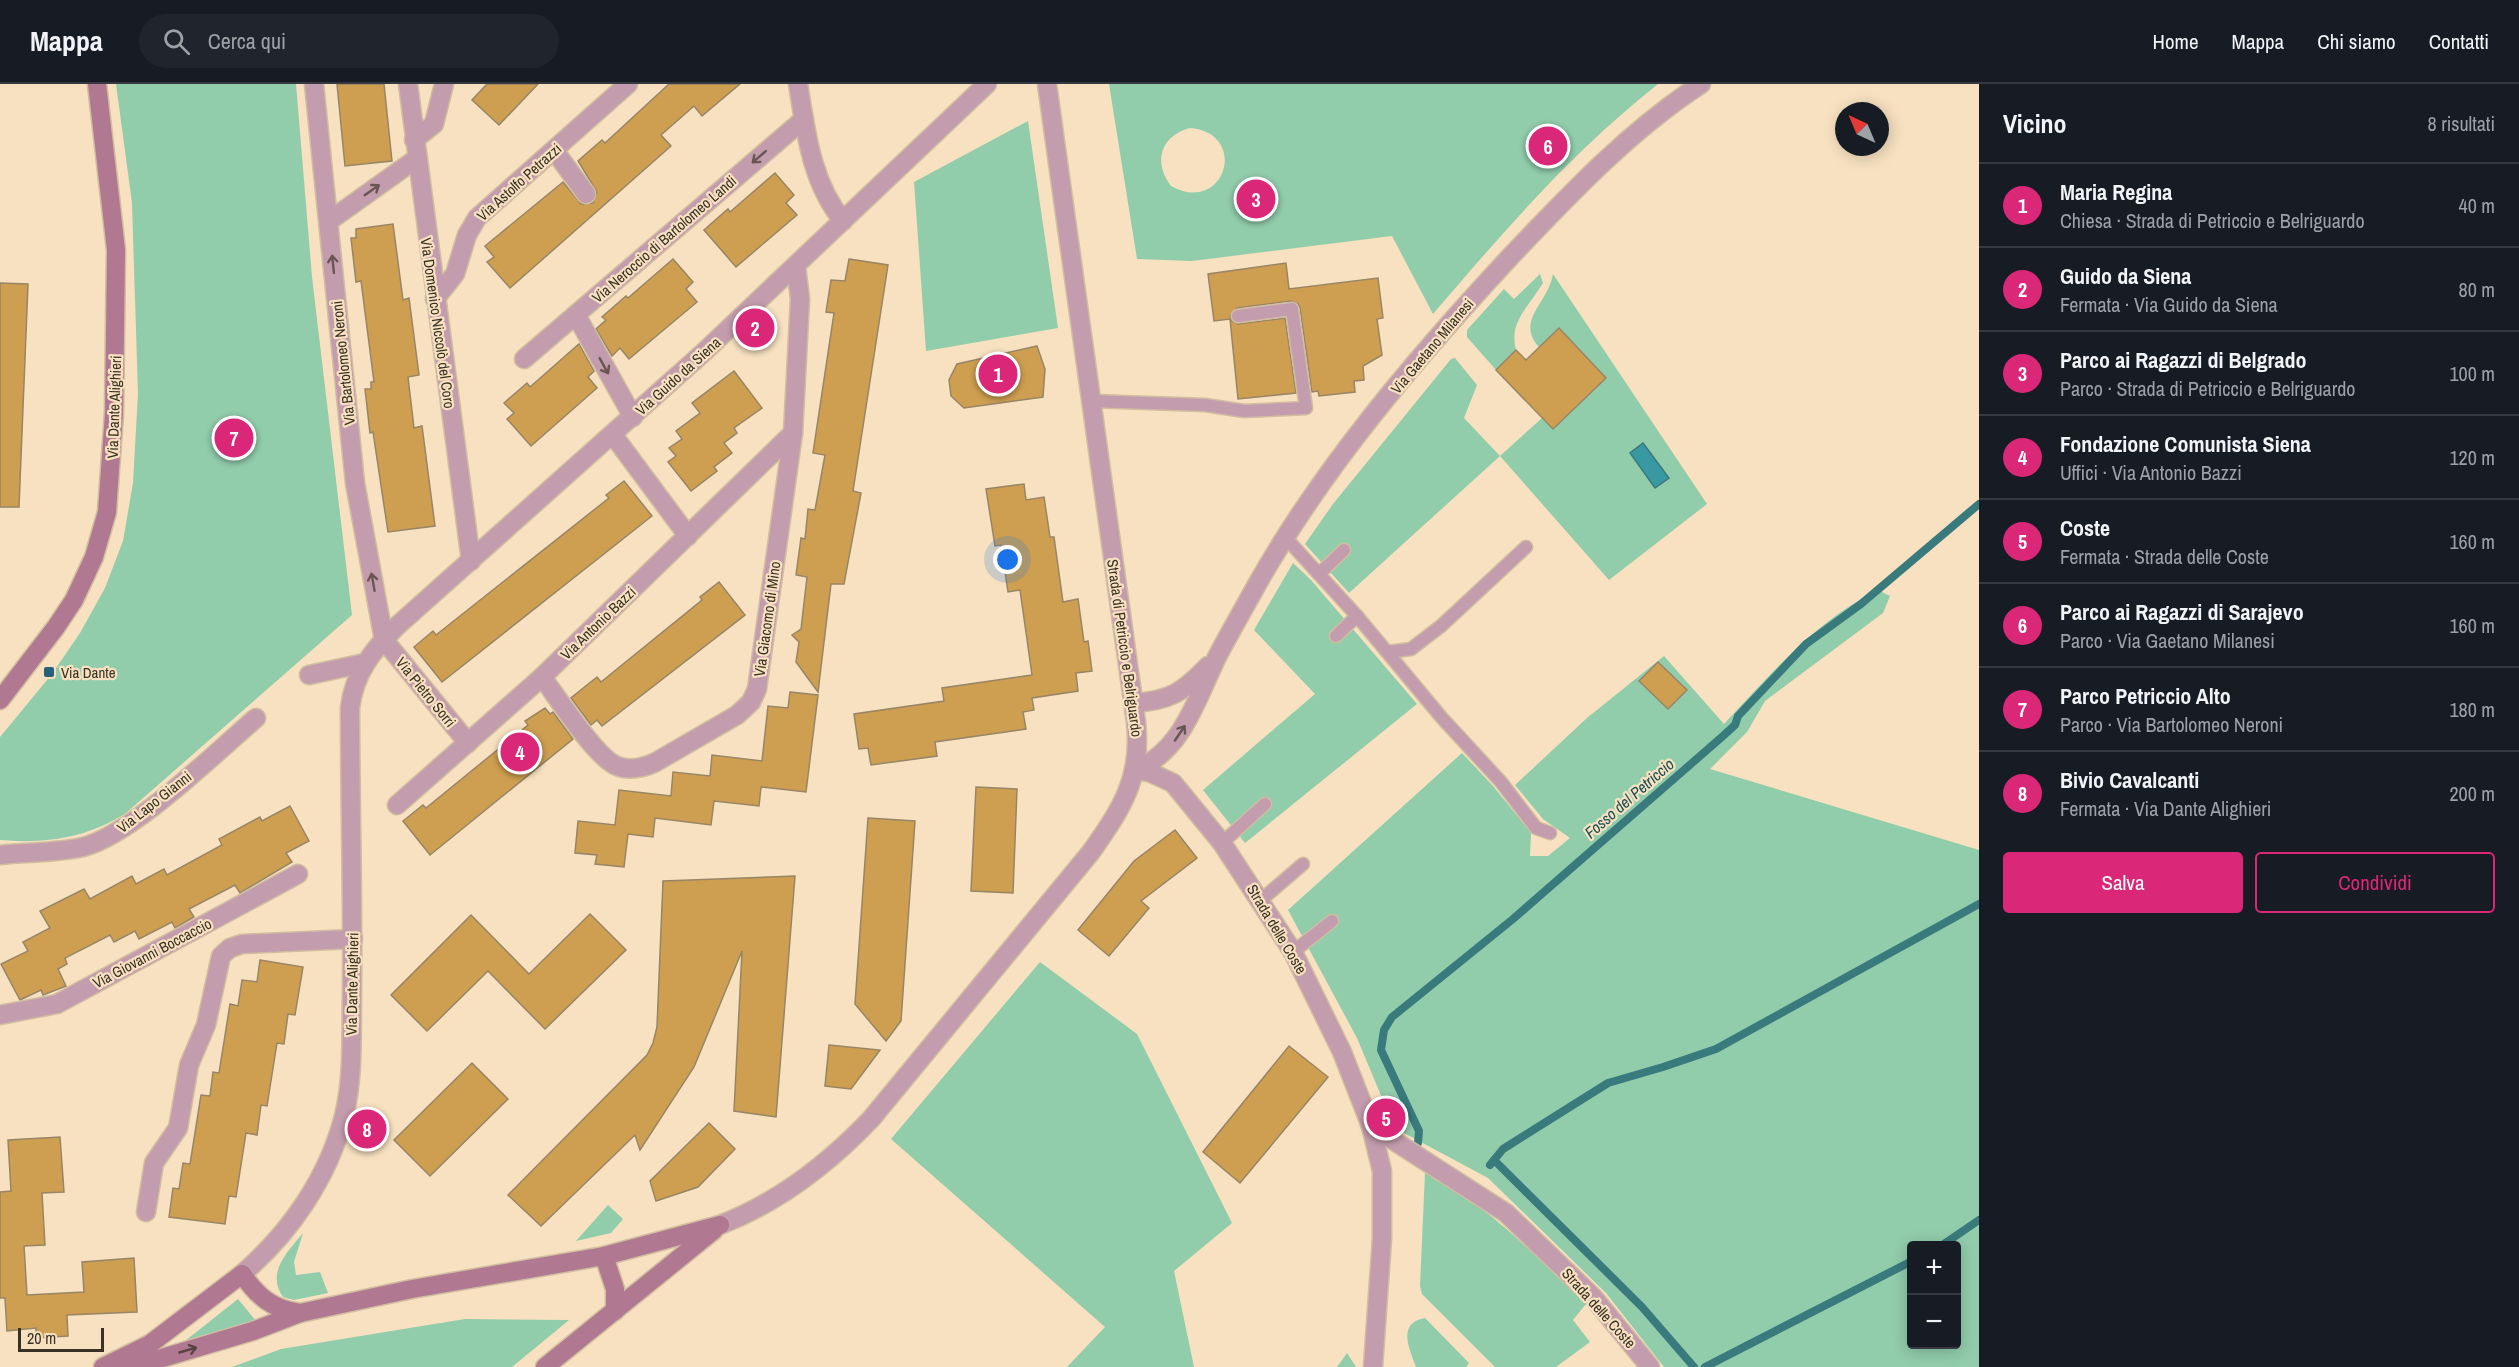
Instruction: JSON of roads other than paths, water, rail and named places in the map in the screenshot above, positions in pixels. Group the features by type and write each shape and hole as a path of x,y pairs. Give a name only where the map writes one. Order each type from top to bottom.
{"street":[{"name":"Via Dante Alighieri","path":"0,700 57,627 74,600 94,557 106,512 114,413 117,261 110,177 97,84"},
{"name":"Via Bartolomeo Neroni","path":"314,84 355,483 384,640"},
{"name":"Via Domenico Niccolò del Coro","path":"408,84 416,159 471,561"},
{"path":"414,140 434,124 444,84"},
{"name":"Via Astolfo Petrazzi","path":"435,299 455,274 467,235 477,218 628,84"},
{"path":"798,84 818,180 831,206 843,221"},
{"name":"Via Guido da Siena","path":"365,663 384,640 633,417 987,84"},
{"name":"Strada di Petriccio e Belriguardo","path":"604,1256 720,1225 768,1203 820,1164 864,1125 1091,852 1121,807 1136,770 1138,737 1047,84"},
{"name":"Via Gaetano Milanesi","path":"1136,770 1161,756 1180,734 1218,656 1285,537 1308,502 1391,394 1483,286 1560,205 1621,147 1701,84"},
{"name":"Via Neroccio di Bartolomeo Landi","path":"524,359 804,119"},
{"path":"554,150 586,194"},
{"path":"328,221 416,159"},
{"name":"Via Giacomo di Mino","path":"542,677 602,755 624,768 644,767 654,763 745,709 757,689 763,662 793,433 800,299 796,266"},
{"path":"576,315 633,417"},
{"name":"Via Antonio Bazzi","path":"397,805 542,677 793,433"},
{"path":"613,435 688,536"},
{"name":"Via Pietro Sorri","path":"384,640 468,743"},
{"name":"Via Gaetano Milanesi","path":"1133,703 1157,702 1174,695 1218,656"},
{"name":"Via Dante Alighieri","path":"103,1367 150,1344 242,1274 268,1250 296,1216 329,1159 340,1129 350,1087 353,939 350,708 354,686 365,663"},
{"path":"309,675 365,663"},
{"name":"Via Lapo Gianni","path":"0,855 82,847 99,841 142,814 256,718"},
{"name":"Strada delle Coste","path":"1136,770 1149,771 1173,783 1222,843 1293,952 1342,1052 1371,1126 1382,1171 1384,1196 1373,1367"},
{"name":"Via Giovanni Boccaccio","path":"0,1015 57,1004 298,874"},
{"path":"146,1212 154,1163 178,1128 189,1065 206,1025 221,956 230,948 242,944 353,939"},
{"name":"Strada delle Coste","path":"1371,1126 1506,1214 1593,1297 1650,1367"},
{"name":"Strada di Petriccio e Belriguardo","path":"545,1367 720,1225"},
{"path":"132,1367 253,1331 300,1313 412,1289 604,1256 615,1289 615,1311"},
{"path":"242,1274 253,1290 268,1303 278,1309 300,1313"}],"lane":[{"path":"1091,401 1205,405 1244,411 1306,408 1292,309 1238,316"},
{"path":"1285,537 1357,616 1442,718 1501,782 1536,828 1550,833"},
{"path":"1388,652 1411,649 1441,626 1526,548"},
{"path":"1319,574 1344,550"},
{"path":"1336,636 1357,616"},
{"path":"1222,843 1265,804"},
{"path":"1261,900 1303,864"},
{"path":"1293,952 1332,921"}],"water":[{"path":"1643,443 1669,478 1655,488 1630,453"}],"waterway":[{"name":"Fosso del Petriccio","path":"1418,1143 1419,1131 1381,1050 1384,1030 1392,1017 1513,919 1723,736 1735,725 1738,716 1806,644 1861,604 1979,504"},
{"path":"1490,1165 1503,1149 1608,1083 1716,1049 1979,904"},
{"path":"1494,1160 1642,1307 1694,1367"},
{"path":"1948,1241 1979,1220"},
{"path":"1705,1367 1907,1264"}],"place":[{"name":"Parco ai Ragazzi di Sarajevo","path":"1548,146"},
{"name":"Parco ai Ragazzi di Belgrado","path":"1256,199"},
{"name":"Guido da Siena","path":"755,328"},
{"name":"Maria Regina","path":"998,374"},
{"name":"Parco Petriccio Alto","path":"234,438"},
{"name":"Via Dante","path":"49,672"},
{"name":"Fondazione Comunista Siena","path":"520,752"},
{"name":"Coste","path":"1386,1118"},
{"name":"Bivio Cavalcanti","path":"367,1129"}]}
